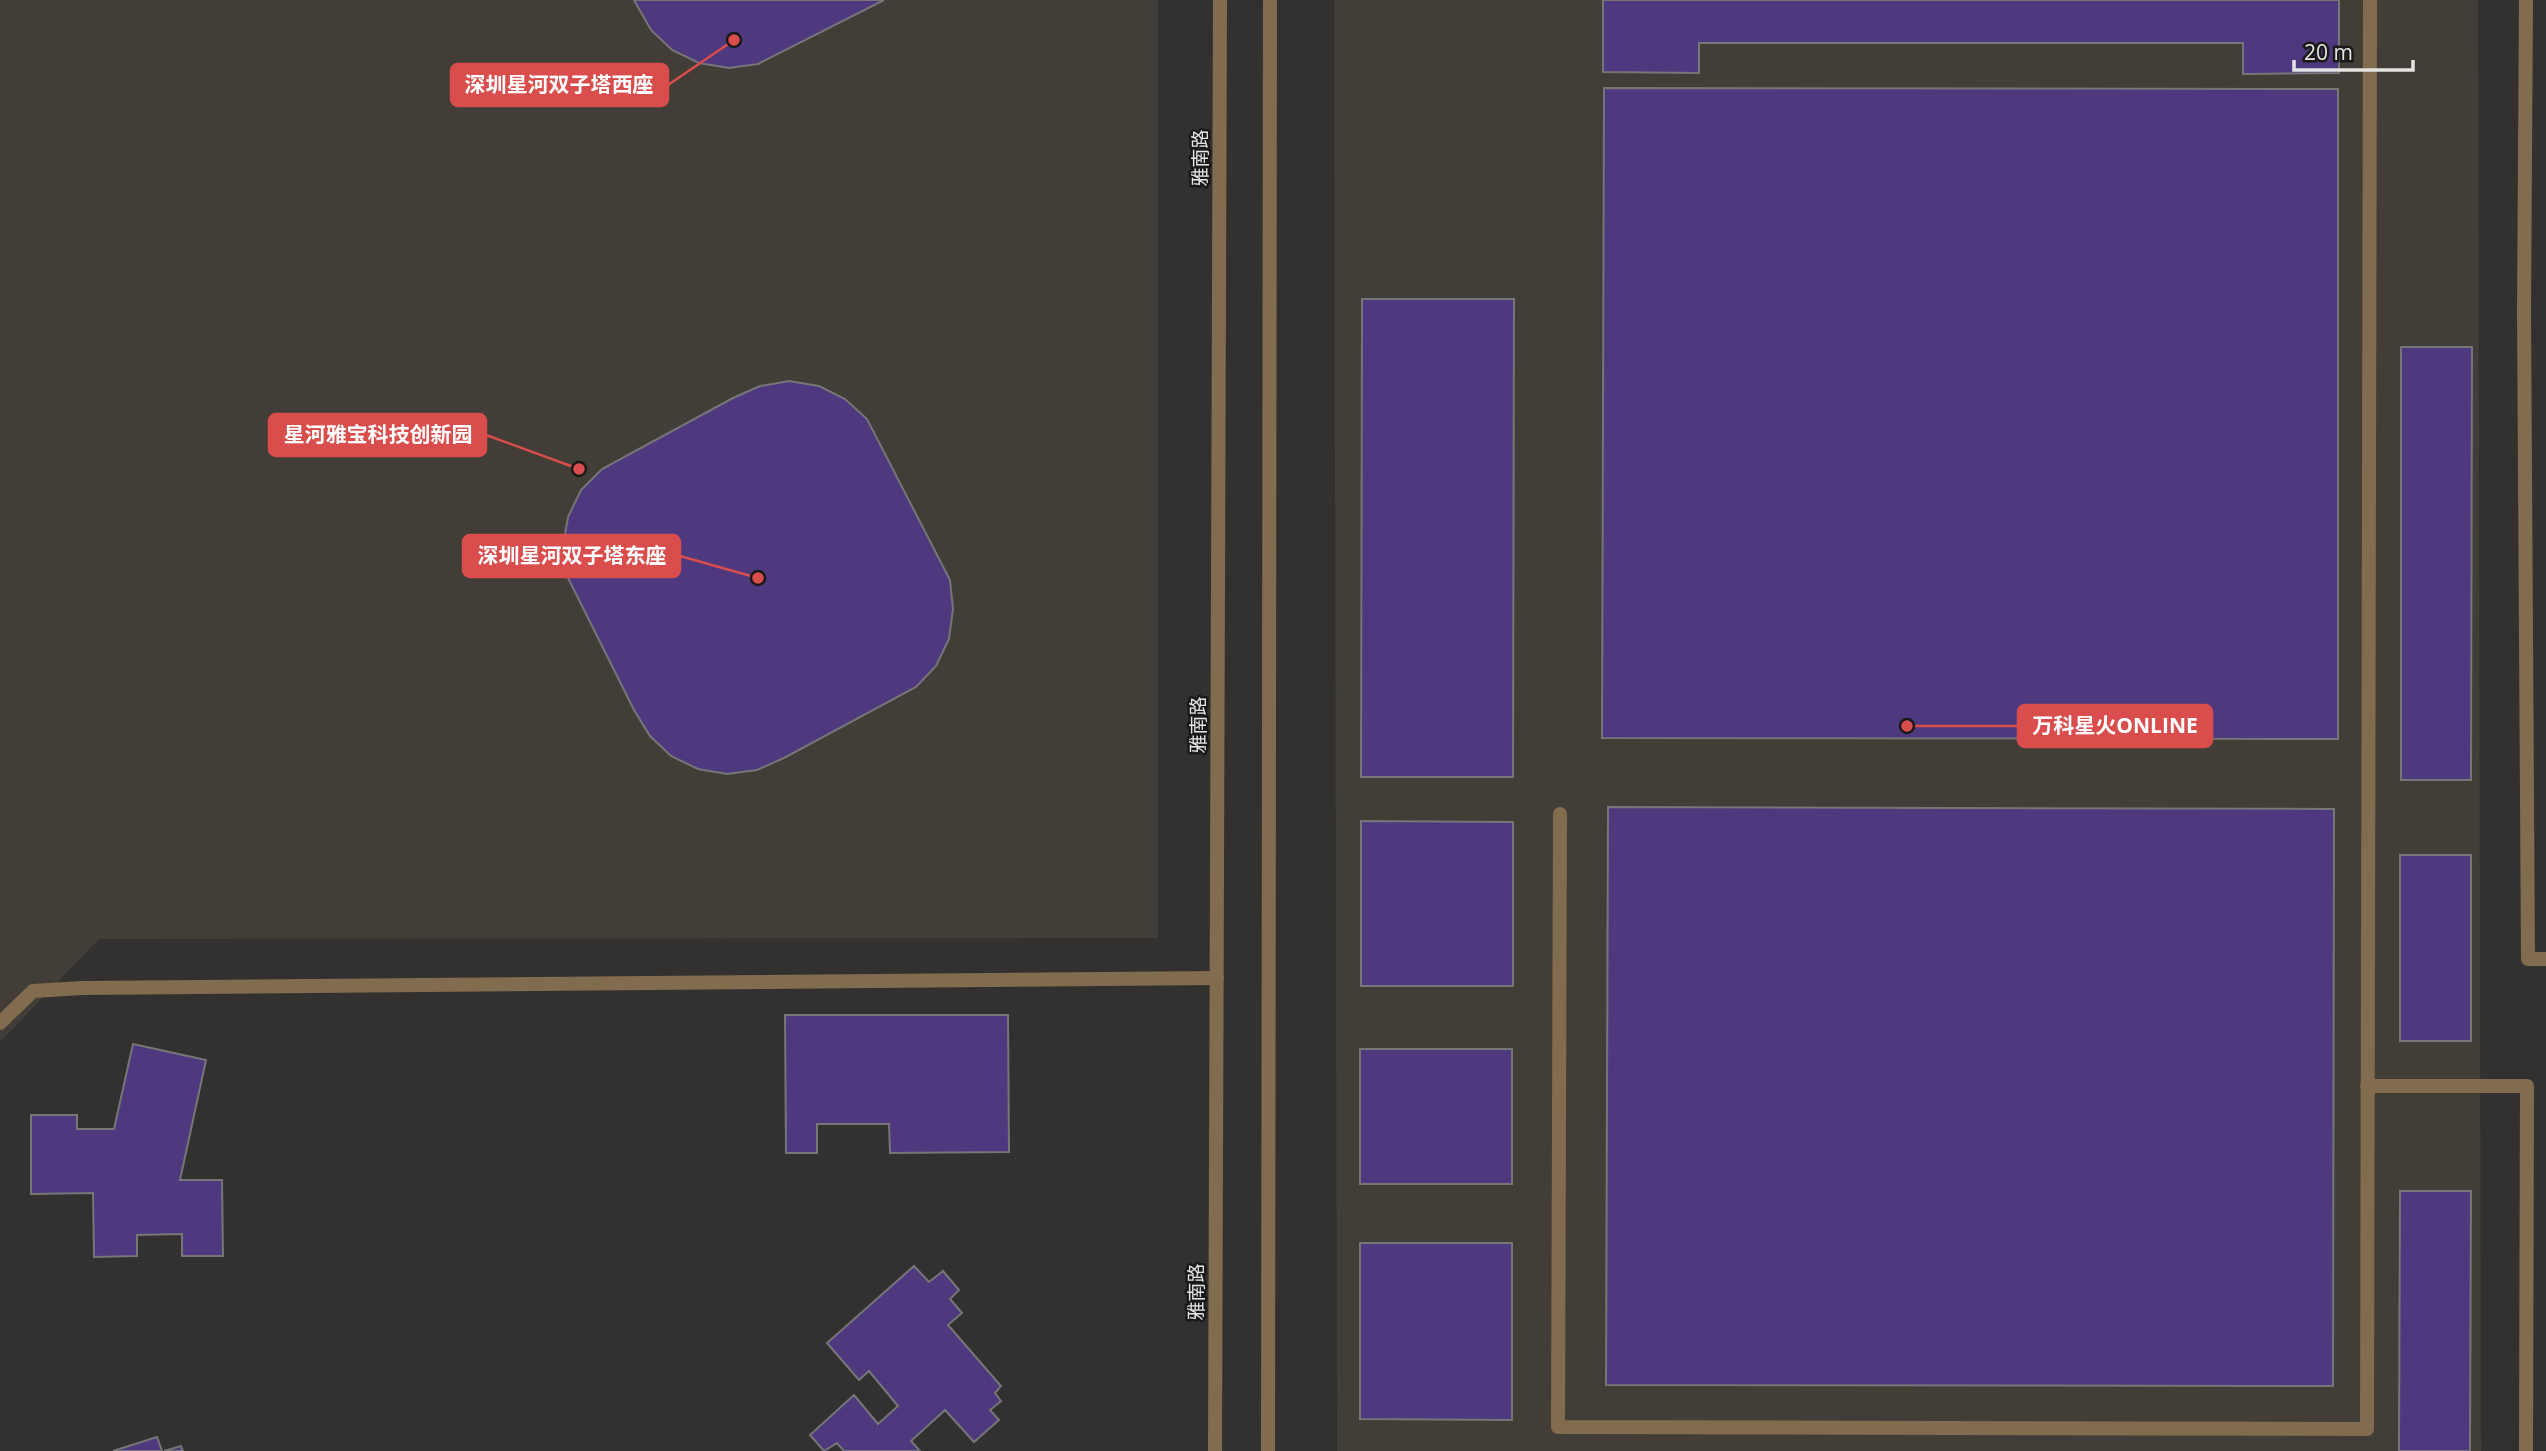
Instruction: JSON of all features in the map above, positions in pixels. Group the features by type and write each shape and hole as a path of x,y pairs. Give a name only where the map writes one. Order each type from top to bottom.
{"street":[{"name":"雅南路","path":"1215,1451 1220,0"},
{"path":"1268,1451 1270,0"},
{"path":"1560,814 1559,1427 2367,1429 2370,0"},
{"path":"2526,0 2524,326 2528,958 2546,959"},
{"path":"0,1023 33,991 82,988 1217,978"},
{"path":"2367,1086 2527,1086 2526,1451"}],"shaded area":[{"path":"0,0 1158,0 1158,938 99,939 0,1042"},
{"path":"1334,0 2478,0 2481,1451 1337,1451"}],"building":[{"path":"634,0 884,0 758,64 729,68 699,63 672,50 651,30"},
{"path":"1603,0 2339,0 2339,73 2243,74 2243,43 1699,43 1699,73 1603,72"},
{"path":"1604,88 2338,89 2338,739 1602,738"},
{"path":"1362,299 1514,299 1513,777 1361,777"},
{"path":"2401,347 2472,347 2471,780 2401,780"},
{"path":"789,381 819,386 845,399 867,419 950,580 953,609 949,639 936,666 916,687 784,758 757,770 727,774 698,769 671,756 650,736 634,710 567,576 563,546 568,517 581,490 602,469 733,398 760,386"},
{"path":"1608,807 2334,809 2333,1386 1606,1385"},
{"path":"1361,821 1513,822 1513,986 1361,986"},
{"path":"2400,855 2471,855 2471,1041 2400,1041"},
{"path":"785,1015 1008,1015 1009,1152 890,1153 889,1124 817,1124 817,1153 786,1153"},
{"path":"133,1044 206,1060 180,1180 222,1180 223,1256 182,1256 182,1234 137,1235 137,1256 94,1257 93,1193 31,1194 31,1115 77,1115 77,1129 114,1129"},
{"path":"1360,1049 1512,1049 1512,1184 1360,1184"},
{"path":"2400,1191 2471,1191 2470,1451 2399,1451"},
{"path":"1360,1243 1512,1243 1512,1420 1360,1419"},
{"path":"914,1266 929,1282 943,1271 959,1290 950,1299 962,1313 948,1325 1001,1386 995,1393 1001,1401 990,1410 999,1420 974,1442 945,1410 911,1441 920,1451 844,1451 837,1443 824,1451 810,1435 854,1395 878,1424 898,1406 869,1371 859,1380 827,1343"},
{"path":"157,1437 162,1451 113,1451"},
{"path":"181,1446 183,1451 164,1451"}],"place":[{"name":"深圳星河双子塔西座","path":"734,40"},
{"name":"星河雅宝科技创新园","path":"579,469"},
{"name":"深圳星河双子塔东座","path":"758,578"},
{"name":"万科星火ONLINE","path":"1907,726"}]}
